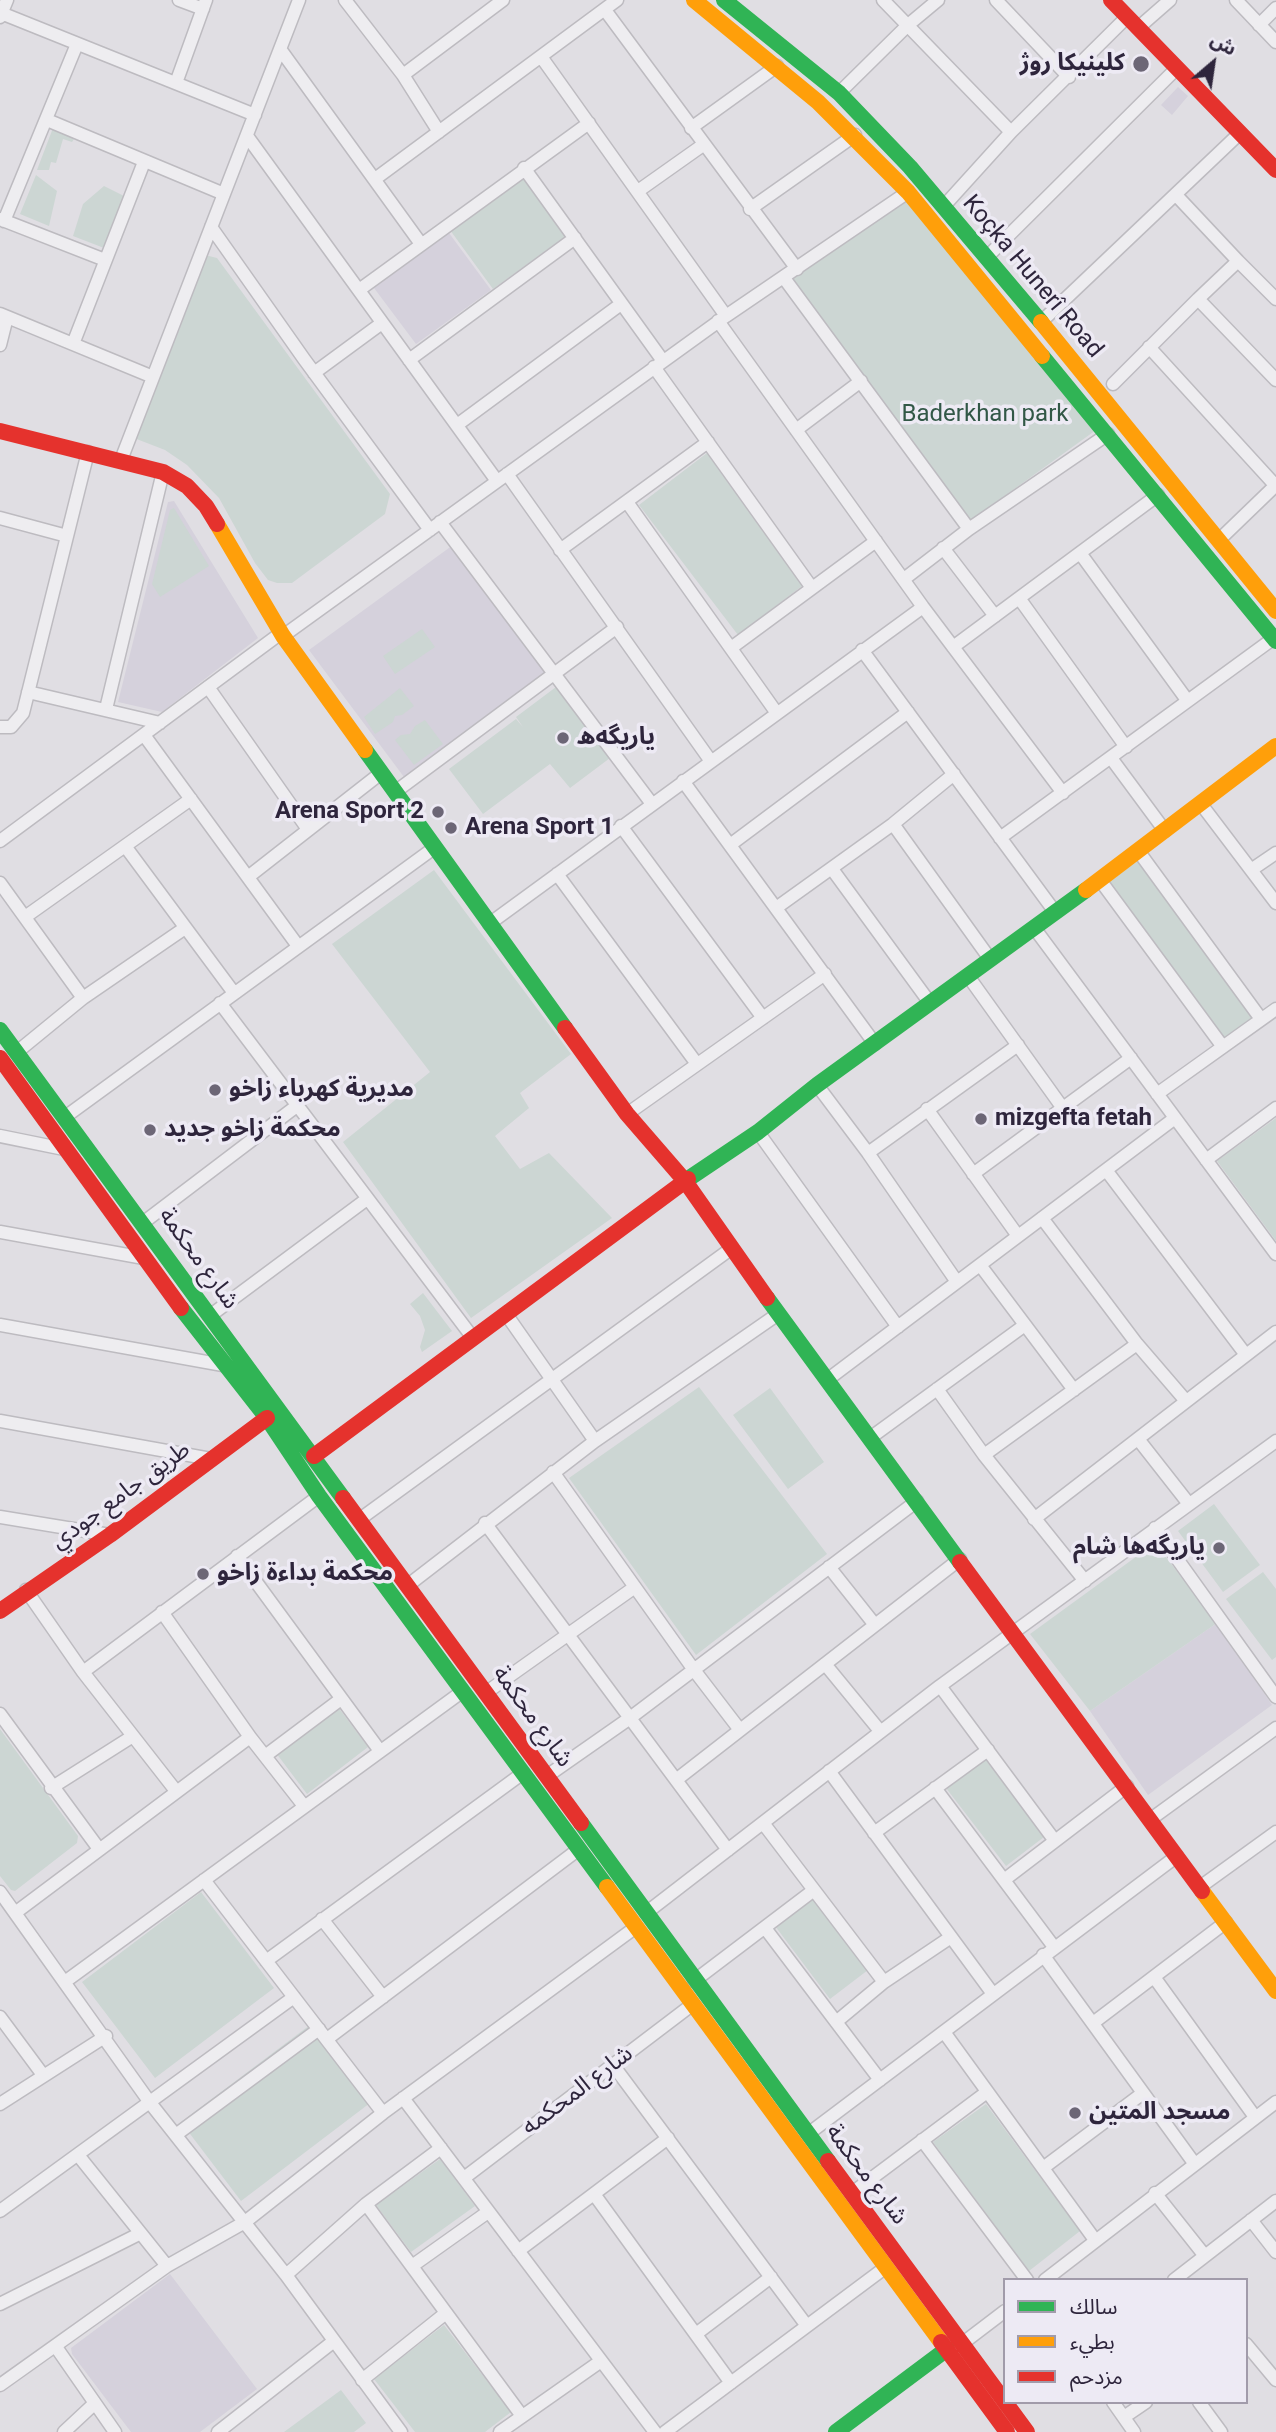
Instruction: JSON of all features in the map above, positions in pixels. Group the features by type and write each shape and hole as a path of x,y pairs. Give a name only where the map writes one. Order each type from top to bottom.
{"main road":[{"path":"694,0 777,66 855,135 908,192 1275,639"},
{"path":"1111,0 1276,170"},
{"name":"Koçka Hunerî Road","path":"726,1 839,93 893,148 1041,322 1276,611"},
{"path":"880,162 893,148"},
{"path":"0,431 163,472 187,486 206,506 282,635 434,848 627,1114 685,1181 778,1314 1276,1991"},
{"path":"314,1456 685,1181 758,1132 989,959 1035,929 1276,747"},
{"name":"شارع محكمة","path":"0,1030 144,1223 646,1913 886,2267 1006,2431"},
{"name":"شارع محكمة","path":"0,1058 86,1180 223,1365 267,1418 319,1496 693,2004 738,2051"},
{"path":"86,1180 102,1168"},
{"name":"طريق جامع جودي","path":"0,1611 26,1590 110,1535 267,1418"},
{"name":"شارع محكمة","path":"755,2075 808,2134 1003,2394"},
{"path":"836,2432 947,2349"},
{"name":"شارع محكمة","path":"1012,2405 1027,2432"}],"street":[{"path":"7,0 1,15 255,115"},
{"path":"176,83 204,4 179,0"},
{"path":"121,460 299,0"},
{"path":"402,75 503,0"},
{"path":"375,179 617,0"},
{"path":"883,0 1011,132"},
{"path":"839,93 908,24 938,0"},
{"path":"996,0 1069,77"},
{"path":"944,206 1011,132 1069,77 1133,23 1170,0"},
{"path":"1236,0 1276,42"},
{"path":"353,2 439,132"},
{"path":"1259,24 1276,8"},
{"path":"605,10 797,269"},
{"path":"77,44 47,120 2,220 105,260"},
{"path":"281,49 421,244"},
{"path":"542,58 638,191 796,430 923,607 1063,793"},
{"path":"691,128 777,66"},
{"path":"987,257 1177,68"},
{"path":"47,120 224,194"},
{"path":"359,290 589,123"},
{"path":"1041,322 1240,133"},
{"path":"750,209 855,135"},
{"path":"247,136 457,425 502,477 617,626 710,760"},
{"path":"638,191 703,145"},
{"path":"73,344 144,162"},
{"path":"524,168 621,303 708,442 812,588"},
{"path":"0,841 208,687 722,318 908,192"},
{"path":"1176,195 1276,299"},
{"path":"211,227 314,373 553,673 652,804"},
{"path":"409,360 575,238"},
{"path":"1113,384 1238,261"},
{"path":"784,278 969,529"},
{"path":"1198,299 1275,376"},
{"path":"457,425 621,303"},
{"path":"0,345 4,315 153,376"},
{"path":"314,373 382,323"},
{"path":"1149,347 1276,485 1219,540"},
{"path":"796,430 860,381"},
{"path":"904,579 969,529 1108,434"},
{"path":"560,550 708,442"},
{"path":"0,727 16,723 23,713 88,453"},
{"path":"106,709 163,472"},
{"path":"953,647 1158,495"},
{"path":"627,502 776,712"},
{"path":"0,518 67,536"},
{"path":"731,648 876,541"},
{"path":"943,548 995,615"},
{"path":"1080,553 1187,700"},
{"path":"1019,598 1126,747"},
{"path":"489,924 923,607"},
{"path":"395,792 617,626"},
{"path":"1000,838 1187,700 1275,639"},
{"path":"862,650 1055,912"},
{"path":"208,687 307,828"},
{"path":"28,692 160,723"},
{"path":"730,845 908,712"},
{"path":"144,734 298,946"},
{"path":"1111,758 1166,831"},
{"path":"248,877 307,828 381,773"},
{"path":"776,908 893,824 954,774"},
{"path":"683,781 875,1044"},
{"path":"25,917 191,799"},
{"path":"1201,804 1276,903"},
{"path":"893,824 989,959"},
{"path":"621,827 763,1018"},
{"path":"125,846 234,993"},
{"path":"65,1117 434,848"},
{"path":"1139,852 1261,1019"},
{"path":"1251,870 1276,853"},
{"path":"832,869 930,1003"},
{"path":"557,874 697,1065"},
{"path":"1100,880 1223,1047"},
{"path":"0,883 83,998"},
{"path":"17,1052 83,998 185,928"},
{"path":"1035,929 1276,1254"},
{"path":"627,1114 825,974"},
{"path":"968,976 1062,1107"},
{"path":"220,1003 473,1338"},
{"path":"1157,1094 1276,1009"},
{"path":"868,1153 1018,1045"},
{"path":"973,1174 1131,1058"},
{"path":"817,1086 868,1153 957,1282"},
{"path":"144,1223 298,1105"},
{"path":"1206,1160 1276,1108"},
{"path":"927,1109 1018,1236"},
{"path":"827,1380 1175,1118"},
{"path":"758,1132 898,1327"},
{"path":"0,1136 64,1149"},
{"path":"1106,1170 1246,1355"},
{"path":"211,1315 367,1199"},
{"path":"1042,1218 1137,1344 1186,1401"},
{"path":"0,1231 144,1258"},
{"path":"360,1519 732,1248"},
{"path":"981,1265 1074,1390"},
{"path":"506,1314 594,1441"},
{"path":"407,1586 594,1441 778,1314"},
{"path":"0,1325 223,1365"},
{"path":"870,1438 1025,1325"},
{"path":"1034,1519 1276,1332"},
{"path":"984,1455 1137,1344"},
{"path":"937,1389 984,1455 1085,1581"},
{"path":"0,1422 211,1459"},
{"path":"1138,1439 1189,1504"},
{"path":"646,1913 940,1686 1276,1441"},
{"path":"553,1472 740,1730"},
{"path":"83,1672 319,1496"},
{"path":"547,1776 630,1718 917,1501"},
{"path":"0,1517 110,1535"},
{"path":"485,1523 728,1850"},
{"path":"1155,1528 1276,1697"},
{"path":"237,1556 380,1751"},
{"path":"676,1780 960,1559"},
{"path":"830,1567 874,1625"},
{"path":"486,1692 635,1587"},
{"path":"26,1590 83,1672 176,1791"},
{"path":"162,1612 250,1737 304,1806"},
{"path":"825,1664 880,1731"},
{"path":"940,1686 1055,1841"},
{"path":"66,1981 463,1691"},
{"path":"265,1756 341,1699"},
{"path":"0,1714 51,1788 99,1849"},
{"path":"1151,1819 1276,1728"},
{"path":"51,1788 133,1736"},
{"path":"16,1913 250,1737"},
{"path":"874,1833 988,1750"},
{"path":"829,1771 993,1994"},
{"path":"266,1961 523,1773"},
{"path":"1004,1880 1126,1786"},
{"path":"935,1788 1054,1947"},
{"path":"763,1823 884,1982"},
{"path":"1200,1887 1274,1837"},
{"path":"177,2134 323,2034 383,1997 579,1849"},
{"path":"808,2134 1177,1856"},
{"path":"204,1880 383,2113"},
{"path":"694,1981 814,1890"},
{"path":"0,1892 106,2036 151,2104 245,2221 401,2432"},
{"path":"322,1919 383,1997"},
{"path":"1093,2023 1226,1922"},
{"path":"0,2385 167,2266 245,2221 402,2098 636,1927"},
{"path":"765,1928 880,2080"},
{"path":"836,2022 884,1982 951,1937"},
{"path":"1043,1955 1194,2163"},
{"path":"1154,1977 1255,2117"},
{"path":"0,2211 151,2104 294,1997"},
{"name":"شارع المحكمه","path":"464,2178 693,2004"},
{"path":"0,2017 43,2076"},
{"path":"944,2032 1095,2240"},
{"path":"0,2104 106,2036"},
{"path":"613,2064 807,2326"},
{"path":"852,2193 987,2092"},
{"path":"1042,2168 1143,2093"},
{"path":"402,2098 655,2432"},
{"path":"1048,2278 1276,2102"},
{"path":"518,2251 668,2138"},
{"path":"922,2140 1026,2278"},
{"path":"286,2275 366,2204 441,2148"},
{"path":"78,2155 167,2266"},
{"path":"1155,2193 1205,2256"},
{"path":"594,2194 731,2383"},
{"path":"1190,2275 1205,2256 1276,2201"},
{"path":"366,2204 523,2416"},
{"path":"412,2266 488,2212"},
{"path":"1251,2220 1276,2252"},
{"path":"0,2304 139,2234"},
{"path":"665,2432 886,2267"},
{"path":"695,2334 771,2277"},
{"path":"362,2380 446,2313"},
{"path":"963,2343 1003,2313"},
{"path":"218,2432 334,2341"},
{"path":"1248,2346 1276,2380"},
{"path":"56,2347 115,2432"},
{"path":"500,2432 601,2361"},
{"path":"64,2432 94,2404"},
{"path":"1114,2404 1135,2432"},
{"path":"1124,2417 1143,2404"},
{"path":"1200,2404 1221,2432"}],"shaded area":[{"path":"1178,87 1188,96 1172,115 1161,105"},
{"path":"449,233 491,290 416,344 374,288"},
{"path":"174,501 258,638 162,712 118,702 168,502"},
{"path":"453,545 547,672 404,777 309,650"},
{"path":"1217,1623 1272,1705 1148,1795 1090,1711"},
{"path":"170,2274 257,2389 200,2432 131,2432 72,2354 71,2348"}],"green space":[{"path":"53,128 76,136 72,142 63,139 56,163 51,162 49,170 37,170"},
{"path":"36,175 57,191 49,226 20,214"},
{"path":"523,177 566,236 493,289 450,230"},
{"path":"104,186 126,197 104,248 73,236 83,204"},
{"name":"Baderkhan park","path":"907,201 1096,430 970,521 791,280"},
{"path":"205,255 217,258 390,494 385,514 292,583 268,580 255,563 219,498 187,465 165,450 134,438 179,330"},
{"path":"707,453 802,586 738,635 639,505"},
{"path":"174,508 209,566 160,597 152,584 170,510"},
{"path":"422,629 435,647 395,674 383,656"},
{"path":"556,687 610,758 570,788 550,764 483,814 449,769 516,719 523,727 516,717"},
{"path":"400,688 414,706 402,715 395,716 393,722 375,734 364,717"},
{"path":"425,720 443,744 414,765 395,740 401,735 410,734 415,726"},
{"path":"1139,860 1254,1017 1223,1039 1109,882"},
{"path":"434,870 571,1054 520,1093 529,1108 495,1136 520,1169 549,1153 612,1218 471,1318 343,1142 430,1072 332,944"},
{"path":"1276,1118 1276,1241 1217,1161"},
{"path":"423,1293 452,1331 422,1352 420,1347 425,1330 420,1316 410,1304"},
{"path":"699,1387 827,1554 696,1655 569,1478"},
{"path":"770,1388 824,1462 788,1489 733,1415"},
{"name":"ياريگه‌ها شام","path":"1214,1504 1260,1565 1223,1592 1178,1531"},
{"path":"1155,1543 1217,1623 1090,1711 1030,1634"},
{"path":"1263,1572 1276,1589 1276,1657 1272,1660 1226,1599"},
{"path":"338,1707 368,1747 307,1794 276,1753"},
{"path":"0,1729 78,1836 77,1843 15,1891 11,1890 0,1876"},
{"path":"985,1759 1044,1837 1006,1866 946,1788"},
{"path":"806,1890 868,1970 830,1999 769,1918"},
{"path":"201,1892 274,1988 155,2078 82,1982"},
{"path":"310,2025 370,2103 241,2201 181,2122"},
{"path":"986,2104 1080,2231 1029,2271 933,2142"},
{"path":"440,2159 475,2206 411,2252 376,2205"},
{"path":"444,2325 511,2412 485,2432 415,2432 374,2379"},
{"path":"341,2390 366,2423 354,2432 284,2432"}],"traffic: fast":[{"path":"724,0 839,93 910,167 1041,322"},
{"path":"1042,356 1276,641"},
{"path":"365,750 565,1028"},
{"path":"688,1179 758,1132 817,1085 1086,890"},
{"path":"0,1030 343,1498"},
{"path":"767,1298 960,1562"},
{"path":"181,1308 267,1418 319,1496 607,1887"},
{"path":"581,1823 828,2161"},
{"path":"836,2432 947,2349"}],"traffic: slow":[{"path":"694,0 818,102 908,192 1042,356"},
{"path":"1041,322 1276,611"},
{"path":"217,524 283,636 365,750"},
{"path":"1086,890 1276,746"},
{"path":"607,1887 941,2342"},
{"path":"1202,1891 1276,1991"}],"traffic: jam":[{"path":"1111,0 1276,170"},
{"path":"0,431 163,472 187,486 206,506 217,524"},
{"path":"565,1028 627,1114 685,1181 767,1298"},
{"path":"0,1058 181,1308"},
{"path":"314,1456 688,1179"},
{"path":"0,1611 110,1535 267,1418"},
{"path":"343,1498 581,1823"},
{"path":"960,1562 1202,1891"},
{"path":"828,2161 1003,2399"},
{"path":"941,2342 1007,2432"},
{"path":"1006,2404 1027,2432"}],"place":[{"name":"كلينيكا روژ","path":"1141,64"},
{"name":"یاریگه‌ه","path":"563,738"},
{"name":"Arena Sport 2","path":"438,812"},
{"name":"Arena Sport 1","path":"451,828"},
{"name":"مديرية كهرباء زاخو","path":"215,1090"},
{"name":"mizgefta fetah","path":"981,1119"},
{"name":"محكمة زاخو جديد","path":"150,1130"},
{"name":"ياريگه‌ها شام","path":"1219,1548"},
{"name":"محكمة بداءة زاخو","path":"203,1574"},
{"name":"مسجد المتين","path":"1075,2113"}]}
